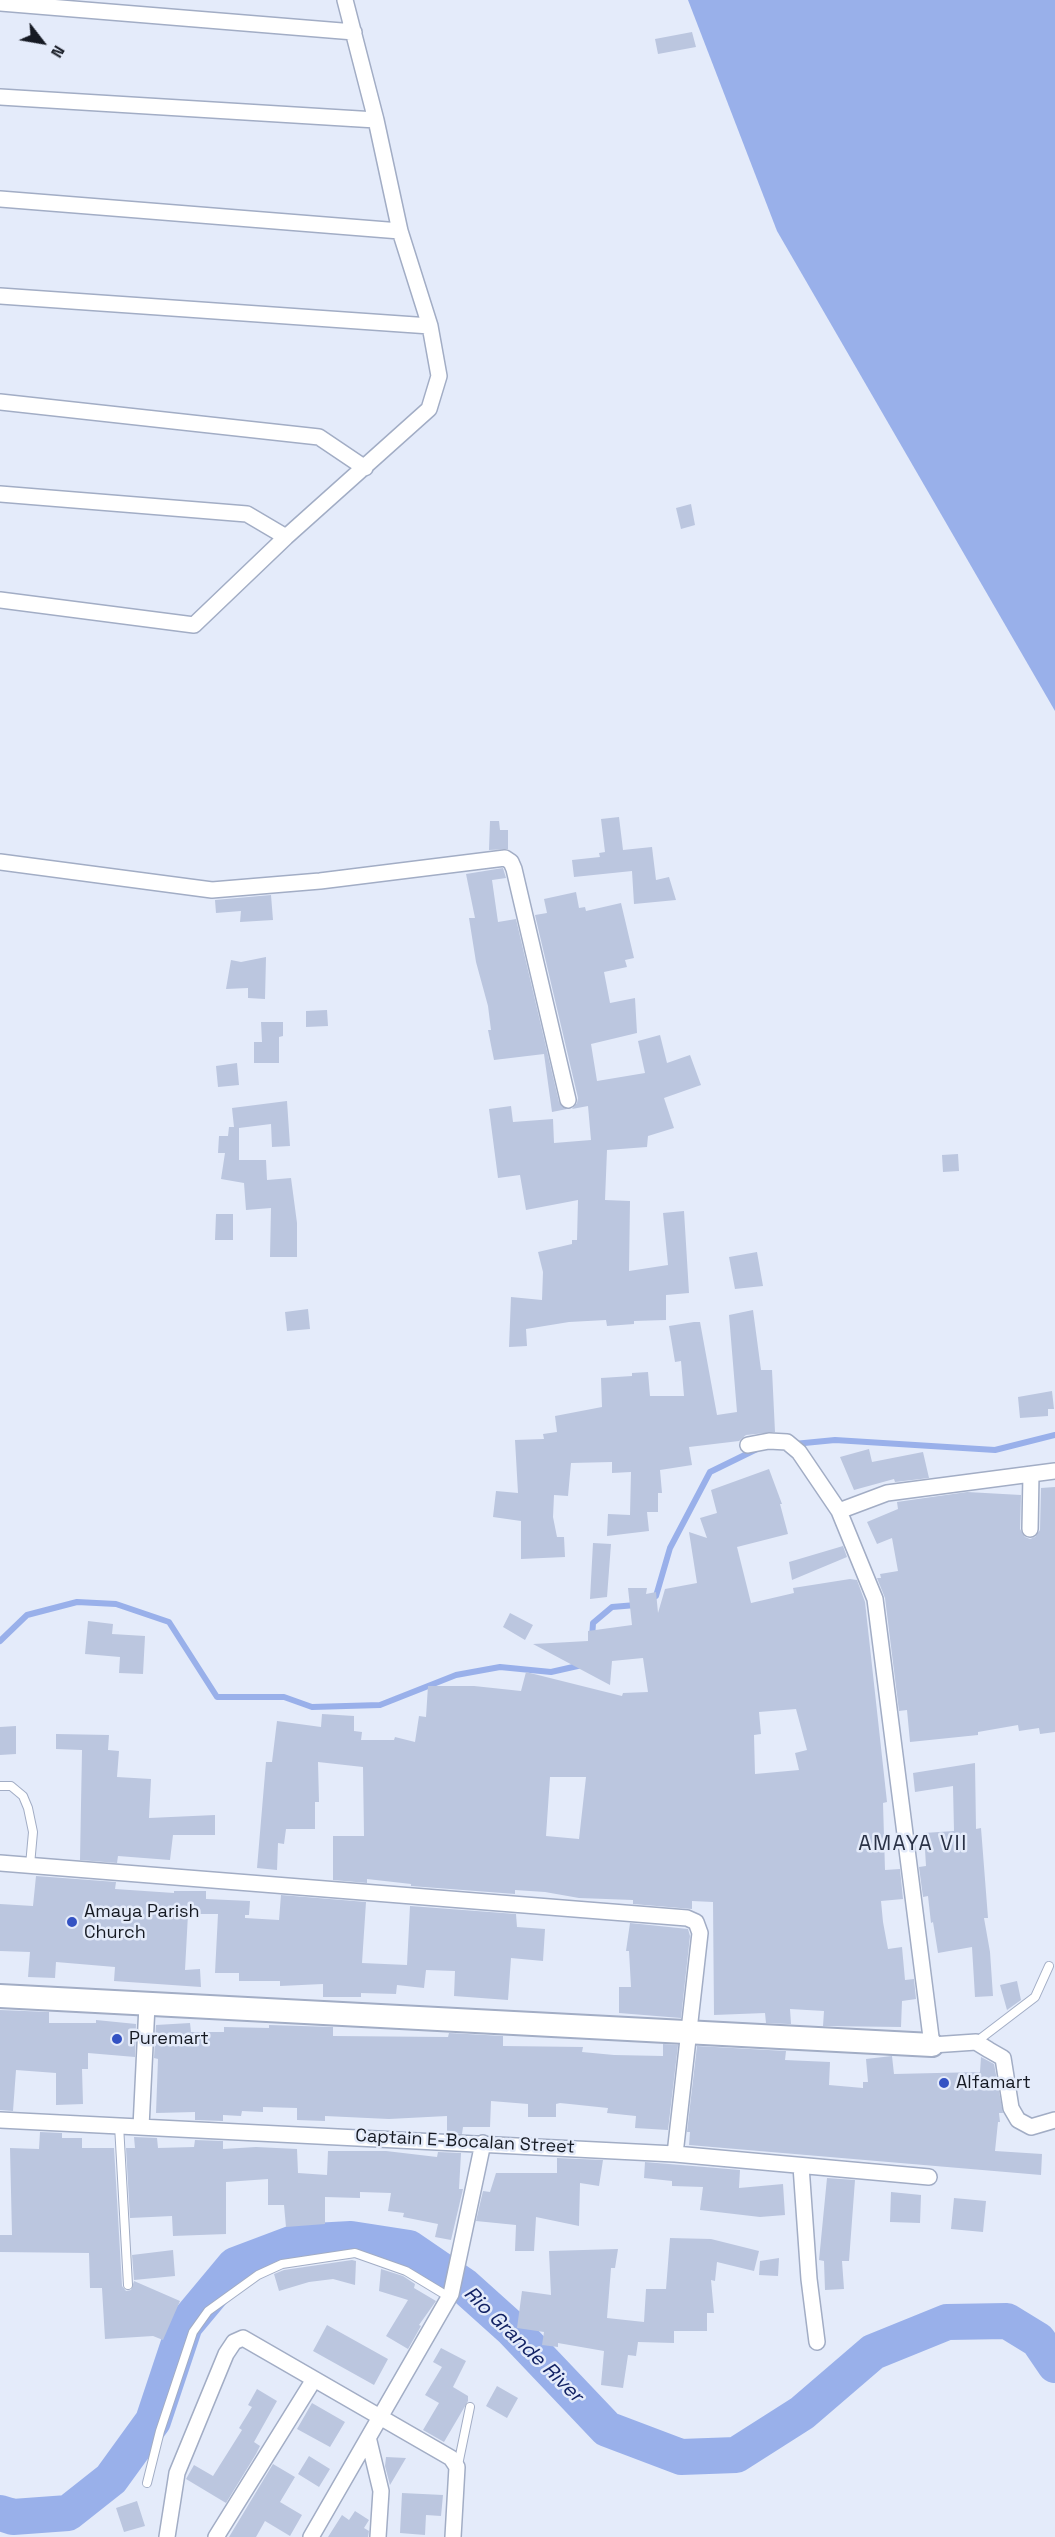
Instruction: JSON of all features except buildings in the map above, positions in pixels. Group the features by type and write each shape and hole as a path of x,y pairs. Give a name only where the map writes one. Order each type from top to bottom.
{"street":[{"path":"0,600 194,625 286,537 429,409 439,376 430,326 400,231 376,120 345,0"},
{"path":"0,3 354,32"},
{"path":"0,97 376,120"},
{"path":"0,199 400,231"},
{"path":"0,296 430,326"},
{"path":"0,402 319,437 365,468"},
{"path":"0,495 247,514 286,537"},
{"path":"0,862 212,890 320,881 505,858 514,866 568,1100"},
{"path":"748,1445 769,1441 793,1447 839,1511 875,1599 932,2045"},
{"path":"839,1511 887,1493 1055,1471"},
{"path":"1030,1474 1030,1529"},
{"path":"0,1863 687,1918 696,1922 700,1933 675,2154"},
{"path":"0,1996 688,2034 932,2045 976,2042 1003,2058 1011,2108 1018,2120 1031,2127 1055,2120"},
{"path":"141,2127 147,2005"},
{"name":"Captain E-Bocalan Street","path":"0,2120 675,2154 929,2177"},
{"path":"311,2537 369,2441 450,2295 461,2259 483,2143"},
{"path":"801,2166 809,2278 817,2342"},
{"path":"167,2537 177,2473 226,2354 234,2342 243,2338 313,2381 451,2458 457,2467 453,2537"},
{"path":"216,2537 313,2381"},
{"path":"369,2441 381,2491 378,2537"}],"lane":[{"path":"0,1786 11,1786 23,1796 28,1808 33,1832 30,1865"},
{"path":"976,2042 1035,1997 1049,1966"},
{"path":"119,2125 128,2285"},
{"path":"147,2483 160,2431 193,2332 208,2312 258,2275 282,2264 355,2253 406,2271 450,2295"},
{"path":"457,2467 470,2408"}],"water":[{"path":"688,0 1055,0 1055,711 777,231"}],"waterway":[{"path":"794,1444 835,1440 995,1450 1055,1435"},
{"path":"651,1599 656,1596 670,1548 710,1472 757,1449"},
{"path":"0,1641 27,1615 77,1602 116,1604 169,1622 217,1697 284,1697 312,1707 380,1705 456,1675 500,1667 551,1672 582,1665"},
{"path":"592,1638 593,1623 612,1607 636,1605"},
{"name":"Rio Grande River","path":"0,2513 13,2517 68,2513 111,2479 153,2421 185,2325 235,2265 296,2242 351,2239 409,2248 463,2285 512,2329 607,2429 681,2457 736,2455 802,2413 873,2352 947,2322 1007,2321 1038,2340 1055,2365"}],"place":[{"name":"Amaya Parish Church","path":"72,1922"},
{"name":"Puremart","path":"117,2039"},
{"name":"Alfamart","path":"944,2083"}],"district":[{"name":"AMAYA VII","path":"913,1844"}]}
